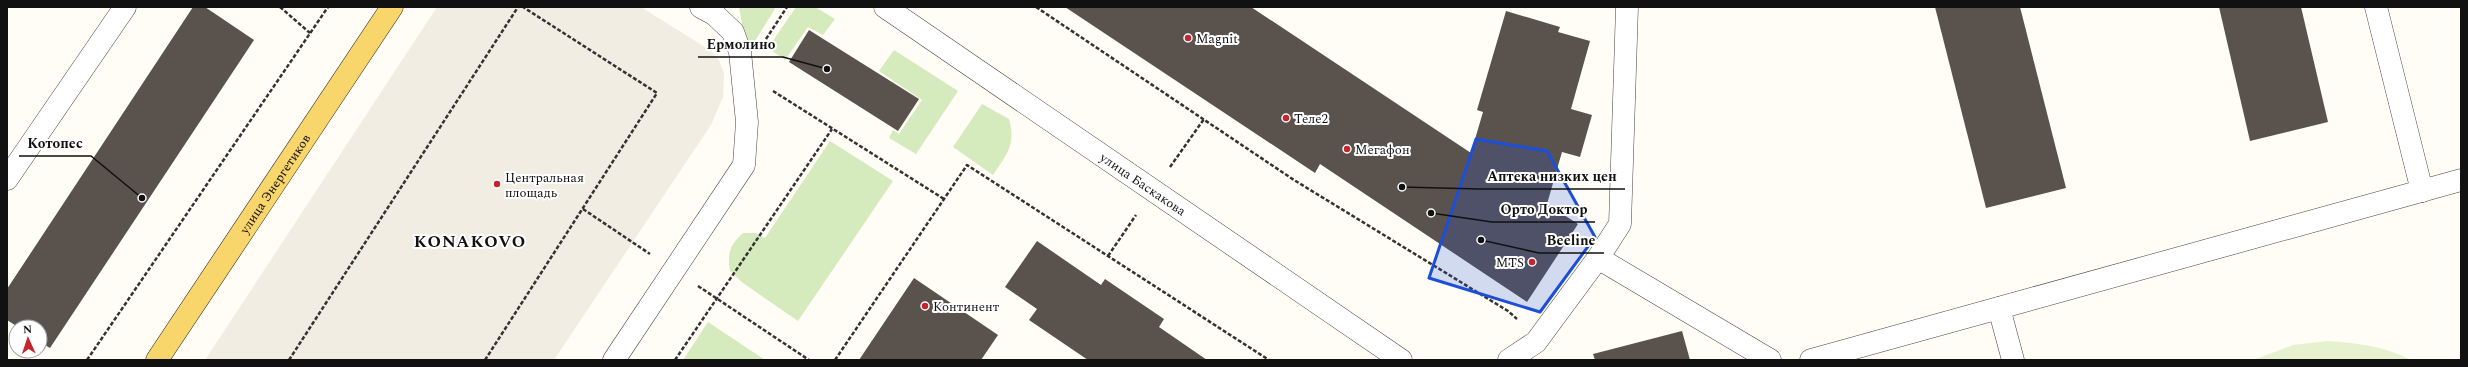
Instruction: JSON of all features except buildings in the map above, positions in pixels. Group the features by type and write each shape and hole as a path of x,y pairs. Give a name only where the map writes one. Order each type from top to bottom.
{"main road":[{"name":"улица Энергетиков","path":"157,360 392,7"}],"street":[{"path":"7,180 125,7"},
{"name":"улица Баскакова","path":"885,7 1401,360"},
{"path":"1509,360 1536,342 1598,258 1620,224 1627,7"},
{"path":"2376,7 2422,191"},
{"path":"614,360 744,165 747,122 740,52 733,32 711,9"},
{"path":"1811,360 2461,180"},
{"path":"1598,258 1770,360"},
{"path":"1999,308 2013,360"}],"path":[{"path":"280,7 310,33"},
{"path":"87,360 328,7"},
{"path":"289,360 518,7"},
{"path":"484,360 657,94 523,7"},
{"path":"762,45 787,7"},
{"path":"1036,7 1294,180 1508,311 1529,331 1536,342"},
{"path":"766,86 944,199"},
{"path":"674,360 832,129"},
{"path":"835,360 967,165 1269,360"}],"highlighted area":[{"path":"1476,139 1547,151 1595,237 1540,312 1429,278"}],"green space":[{"path":"739,7 776,7 747,54"},
{"path":"796,7 815,7 835,19 823,35 808,27 785,60 768,48"},
{"path":"894,50 958,91 916,154 889,138 893,130 899,134 922,100 879,71"},
{"path":"982,104 1009,119 1011,128 1011,143 1009,149 993,175 953,147"},
{"path":"830,141 893,181 798,321 743,283 730,271 729,254 735,241 743,233 755,233 765,238"},
{"path":"708,322 765,360 683,360"},
{"path":"2327,341 2380,348 2411,360 2253,360 2293,345"}],"shaded area":[{"name":"Центральная площадь","path":"437,7 641,7 711,51 719,60 724,73 723,97 711,125 554,360 205,360"}],"place":[{"name":"Magnit","path":"1188,38"},
{"name":"Ермолино","path":"827,69"},
{"name":"Теле2","path":"1286,118"},
{"name":"Мегафон","path":"1347,149"},
{"name":"Центральная площадь","path":"497,184"},
{"name":"Аптека низких цен","path":"1402,187"},
{"name":"Котопес","path":"142,198"},
{"name":"Орто Доктор","path":"1431,213"},
{"name":"Beeline","path":"1481,240"},
{"name":"MTS","path":"1532,262"},
{"name":"Континент","path":"925,306"}],"district":[{"name":"KONAKOVO","path":"470,241"}]}
